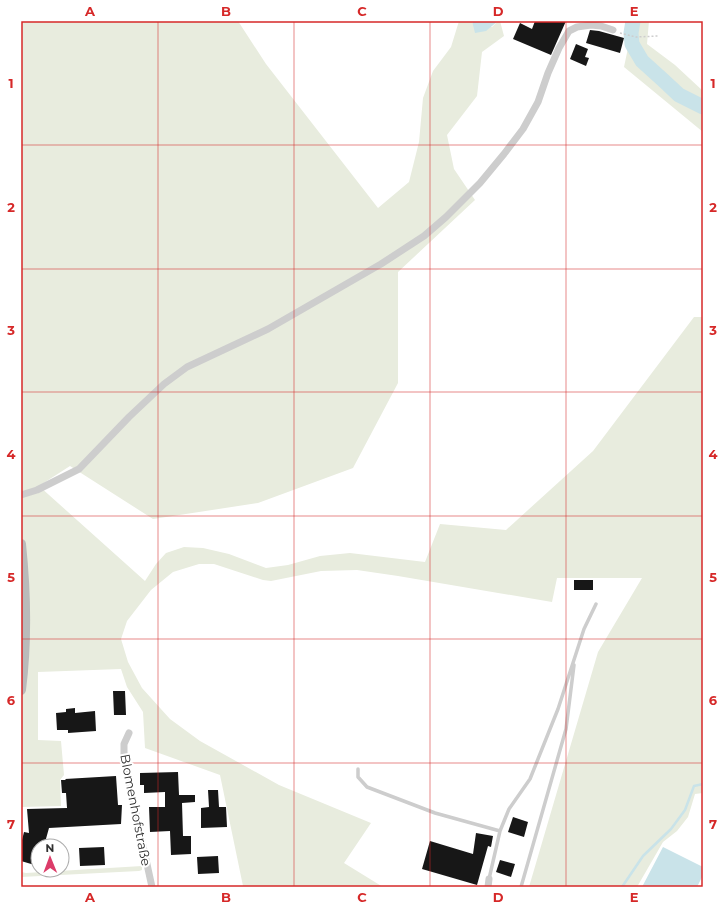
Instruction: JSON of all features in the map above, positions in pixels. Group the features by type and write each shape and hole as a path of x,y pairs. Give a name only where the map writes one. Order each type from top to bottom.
{"main road":[{"path":"21,544 25,590 25,624 21,690"}],"street":[{"path":"21,495 37,490 79,469 129,417 164,384 187,367 268,329 381,264 435,226 480,183 522,129 538,102 559,48 570,31 577,27 591,25 601,26 613,30"},
{"name":"Blomenhofstraße","path":"129,733 124,744 124,759 152,887"},
{"path":"488,887 489,879"}],"lane":[{"path":"489,879 500,831 509,809 530,779 558,709 584,629 596,604"},
{"path":"521,887 566,729 575,657"},
{"path":"358,769 358,777 368,788 435,813 500,831"}],"path":[{"path":"624,35 636,37 658,36"}],"shaded area":[{"path":"21,21 238,21 266,64 378,208 409,182 419,142 423,98 433,71 451,47 459,21 472,21 472,23 492,27 500,21 504,36 482,52 477,96 447,135 454,169 475,200 398,272 398,383 353,468 258,503 153,519 70,466 39,486 145,581 156,564 166,553 184,547 203,548 229,554 266,568 288,565 320,556 350,553 425,562 440,524 506,530 593,451 694,317 703,317 703,793 695,794 688,817 677,831 663,842 637,887 529,887 598,652 642,578 557,578 552,602 357,570 321,571 271,581 263,580 214,564 199,564 173,572 151,590 127,621 121,639 128,662 142,688 170,719 200,741 279,785 371,823 344,863 383,887 239,887 243,886 220,775 145,748 143,712 127,687 121,669 38,672 38,740 61,741 64,775 60,780 61,806 21,807"},
{"path":"627,21 649,21 647,44 675,65 703,91 703,132 624,67 628,48 624,31"},
{"path":"142,866 142,870 139,871 70,875 70,870"},
{"path":"21,872 30,873 30,877 21,877"}],"water":[{"path":"472,21 498,21 486,31 475,33"},
{"path":"663,847 703,867 703,875 697,887 642,887"}],"building":[{"path":"535,21 566,21 551,55 513,39 520,23 532,29"},
{"path":"590,30 624,38 620,53 586,43"},
{"path":"576,44 588,49 585,57 589,58 586,66 570,59"},
{"path":"574,580 593,580 593,590 574,590"},
{"path":"113,691 125,691 126,715 114,715"},
{"path":"75,708 75,713 95,711 96,731 68,733 68,730 57,730 56,713 66,712 66,709"},
{"path":"178,772 179,795 195,795 195,802 182,803 183,836 191,836 191,854 171,855 170,831 150,832 149,807 165,807 165,792 144,793 144,785 140,785 140,773"},
{"path":"116,776 118,805 122,805 121,824 49,828 46,838 30,838 30,864 21,861 21,844 24,832 29,833 27,809 67,808 66,793 62,793 61,780 66,780 65,779"},
{"path":"208,790 218,790 219,807 226,807 227,827 201,828 201,808 209,807"},
{"path":"513,817 528,822 524,837 508,832"},
{"path":"476,833 493,836 491,847 488,846 477,885 422,869 430,841 473,854"},
{"path":"104,847 105,865 80,866 79,848"},
{"path":"218,856 219,873 198,874 197,857"},
{"path":"500,860 515,864 511,877 496,872"}],"waterway":[{"path":"633,21 631,33 632,44 642,61 679,95 703,107"},
{"path":"622,887 643,856 671,829 685,810 694,786 703,784"}]}
